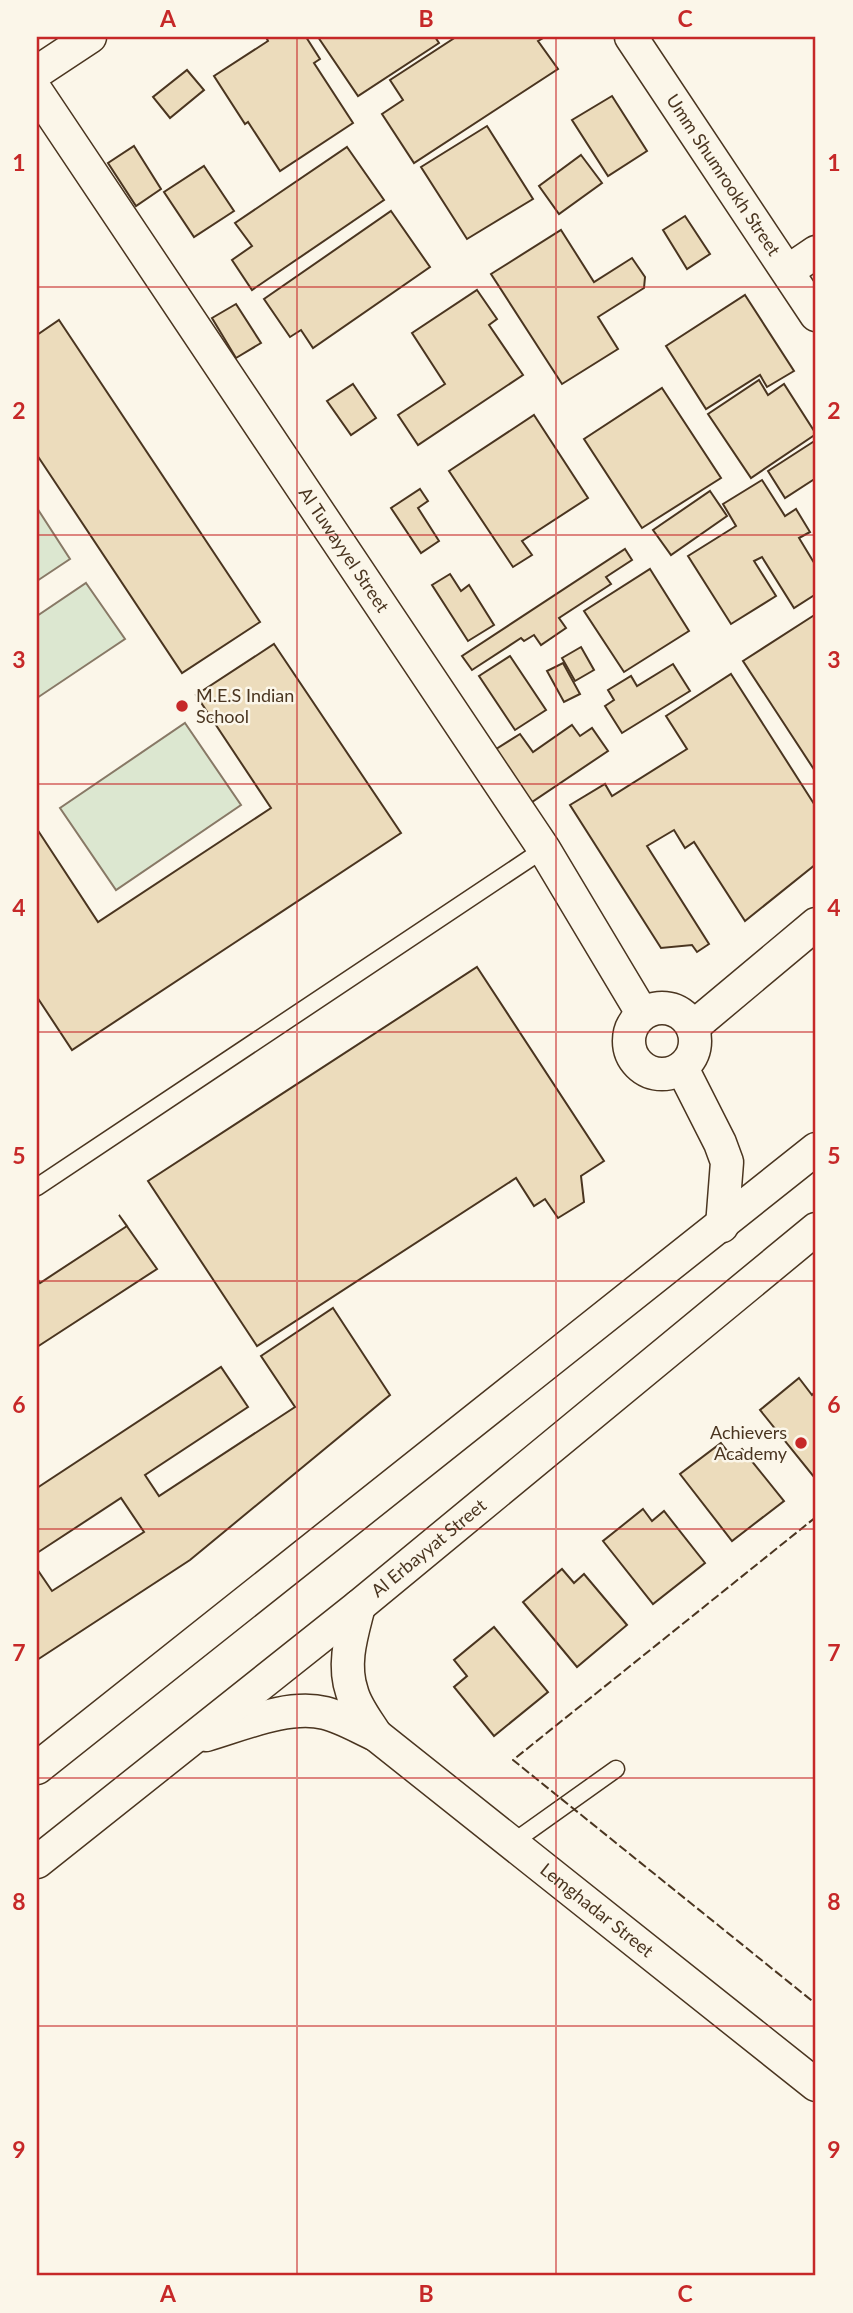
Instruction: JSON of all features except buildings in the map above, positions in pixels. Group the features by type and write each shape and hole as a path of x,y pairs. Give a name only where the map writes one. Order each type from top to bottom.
{"street":[{"path":"37,72 90,37"},
{"name":"Umm Shumrookh Street","path":"631,37 816,315"},
{"name":"Al Tuwayyel Street","path":"37,92 544,849 642,1013"},
{"path":"788,271 816,253"},
{"path":"693,1027 816,924"},
{"path":"656,1007 671,1008 684,1015 693,1027 696,1042 692,1056 682,1068 665,1074 648,1071 635,1060 628,1044 631,1027 642,1013 656,1007"},
{"path":"682,1068 716,1134 727,1162 722,1226"},
{"path":"37,1768 816,1149"},
{"name":"Al Erbayyat Street","path":"37,1862 359,1606 816,1229"},
{"name":"Lemghadar Street","path":"359,1606 348,1651 348,1676 352,1694 376,1735"},
{"name":"Lemghadar Street","path":"191,1739 284,1713 306,1710 326,1713 376,1735 816,2085"}],"lane":[{"path":"37,1187 544,849"},
{"path":"512,1843 616,1769"}],"green space":[{"path":"37,508 70,559 37,581"},
{"path":"86,583 125,639 37,698 37,616"},
{"path":"185,723 241,805 116,890 60,808"}],"fence":[{"path":"816,1517 513,1760 816,2004"}],"place":[{"name":"M.E.S Indian School","path":"182,706"},
{"name":"Achievers Academy","path":"801,1443"}]}
